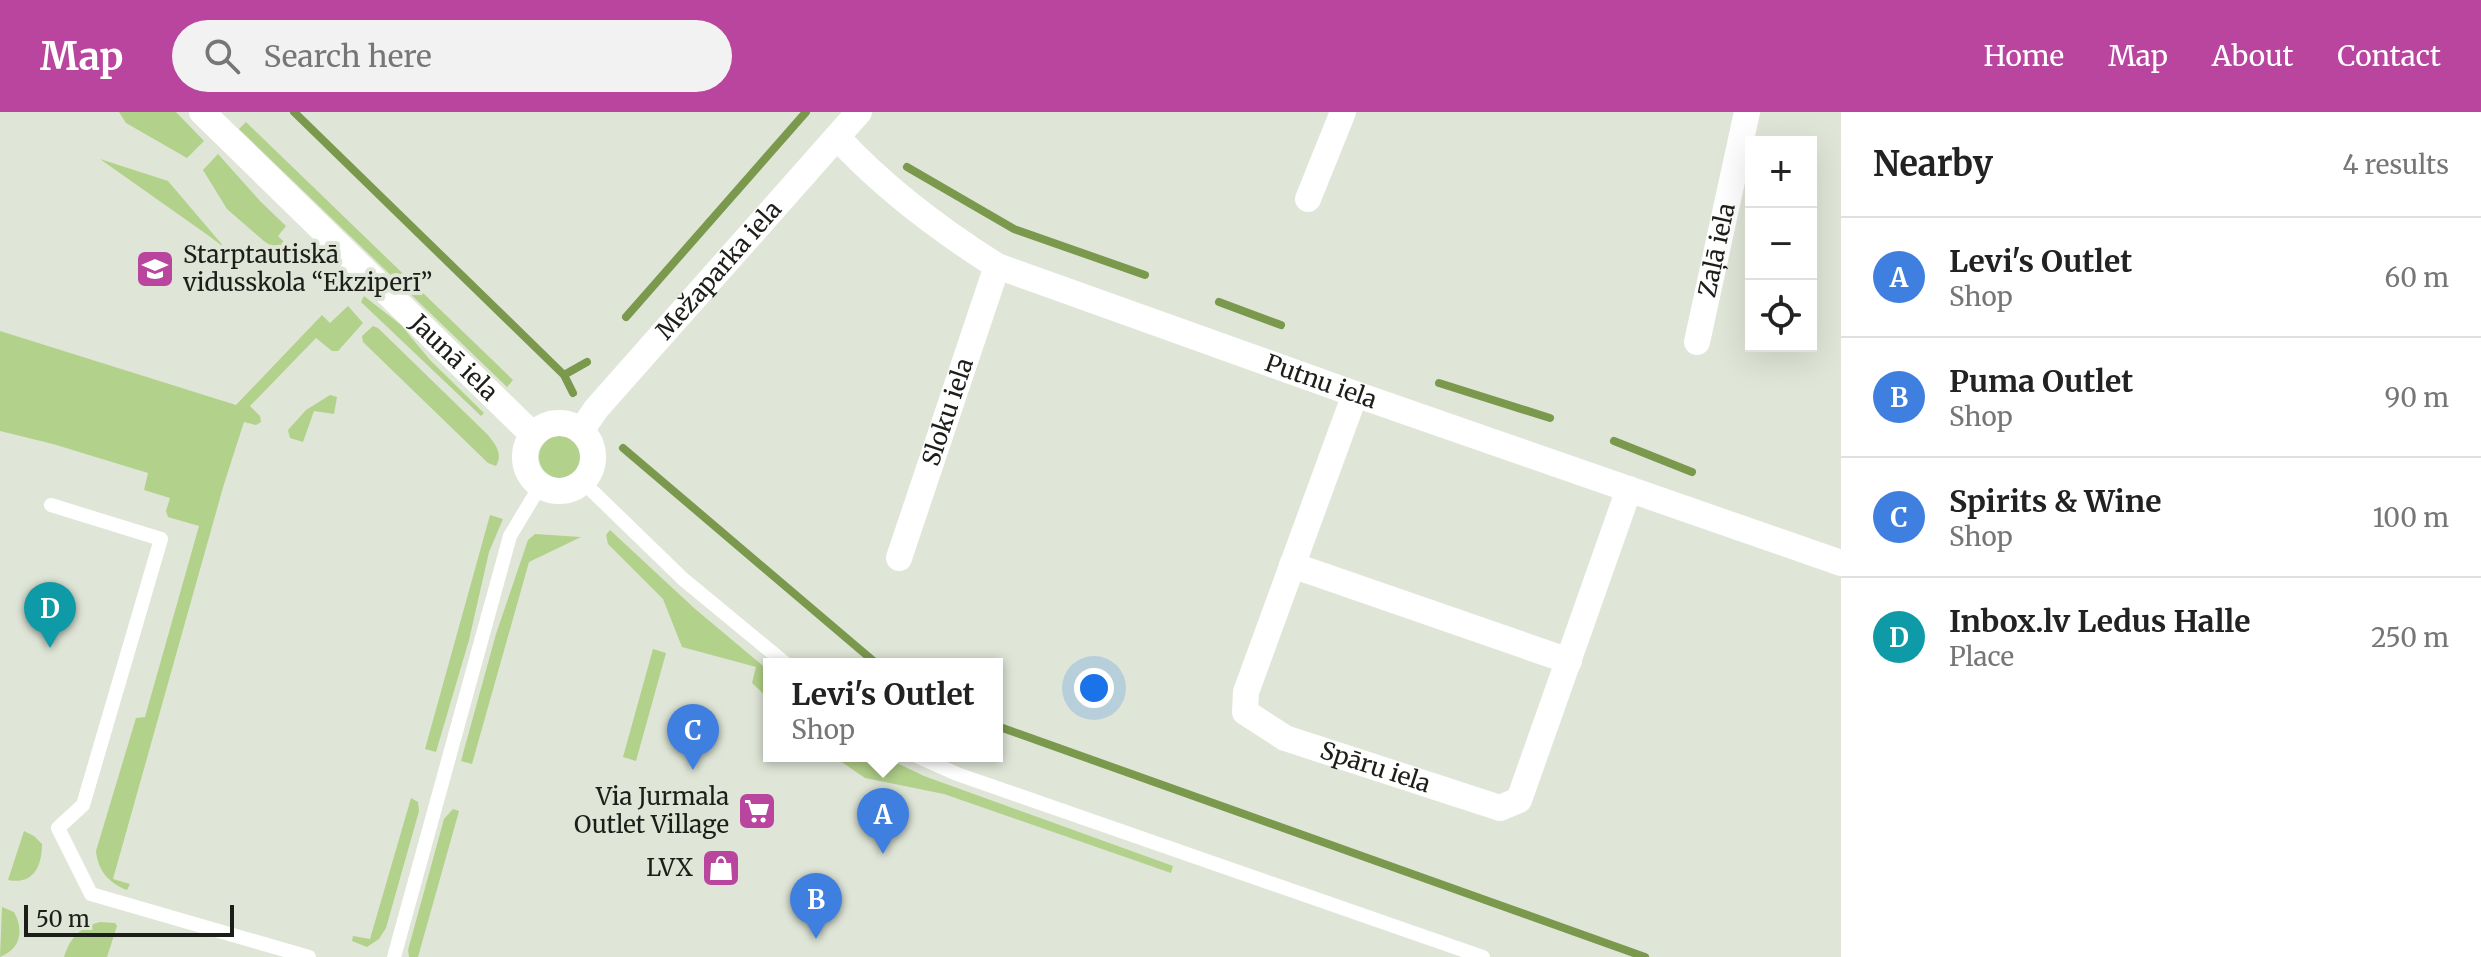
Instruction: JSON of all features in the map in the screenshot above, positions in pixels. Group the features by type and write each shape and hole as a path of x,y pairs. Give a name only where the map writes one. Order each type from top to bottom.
{"street":[{"name":"Jaunā iela","path":"202,112 533,435"},
{"name":"Mežaparka iela","path":"581,431 596,409 859,112"},
{"path":"1308,199 1343,112"},
{"name":"Zaļā iela","path":"1697,342 1747,112"},
{"name":"Putnu iela","path":"837,137 873,173 961,243 997,266 1841,563"},
{"name":"Sloku iela","path":"899,558 997,266"},
{"name":"Spāru iela","path":"1355,394 1246,692 1245,712 1285,738 1500,808 1519,800 1629,489"},
{"path":"561,423 581,431 592,450 590,472 583,482 562,491 551,491 531,479 524,456 533,435 541,428 561,423"},
{"path":"1292,565 1569,661"}],"lane":[{"path":"583,482 683,579 779,658"},
{"path":"394,957 510,536 540,486"},
{"path":"51,505 161,539 83,805 58,828 91,894 309,957"},
{"path":"930,762 957,774 1483,957"}],"green space":[{"path":"119,112 176,112 204,141 187,158 126,123"},
{"path":"246,122 513,380 507,387 239,129"},
{"path":"218,154 286,226 278,236 289,247 284,253 265,242 227,209 203,170"},
{"path":"100,159 168,181 225,248 209,236"},
{"path":"364,296 401,325 430,360 484,413 481,416 361,302"},
{"path":"348,306 363,323 338,351 332,351 316,338 250,406 260,416 261,422 256,425 244,422 113,879 130,884 127,890 106,875 99,865 96,851 136,718 145,717 199,526 168,517 166,511 170,498 144,490 148,473 0,431 0,331 236,405 322,315 330,323"},
{"path":"373,326 488,435 499,454 496,466 488,463 363,342 362,336"},
{"path":"330,395 337,397 334,414 314,411 303,442 290,438 288,430 306,410"},
{"path":"560,436 575,442 581,457 575,472 560,478 545,472 539,457 545,442"},
{"path":"490,515 503,519 489,552 469,640 436,752 425,749"},
{"path":"610,530 694,608 763,666 763,693 752,683 756,667 682,647 663,599 608,544 606,535"},
{"path":"535,534 581,537 529,562 472,764 461,761 496,634 528,540"},
{"path":"653,649 666,653 636,761 623,757"},
{"path":"842,762 895,762 924,776 1173,866 1171,873 944,794 865,778"},
{"path":"411,798 418,802 419,811 386,928 379,939 367,947 352,941 353,936 370,939"},
{"path":"453,809 459,811 418,957 409,957 408,950 444,819"},
{"path":"24,831 42,844 38,867 24,880 8,880"},
{"path":"2,907 14,912 20,932 12,949 0,957"},
{"path":"100,922 115,923 117,926 107,957 64,957 77,934"}],"waterway":[{"path":"294,112 564,375 573,393"},
{"path":"626,317 806,112"},
{"path":"907,167 1014,229 1145,275"},
{"path":"1219,302 1281,325"},
{"path":"564,375 587,362"},
{"path":"1439,383 1550,418"},
{"path":"1614,441 1692,472"},
{"path":"623,448 870,658"},
{"path":"1003,728 1645,957"}],"place":[{"name":"Starptautiskā vidusskola “Ekziperī”","path":"155,269"},
{"name":"Inbox.lv Ledus Halle","path":"50,648"},
{"name":"Spirits & Wine","path":"693,770"},
{"name":"Via Jurmala Outlet Village","path":"757,811"},
{"name":"Levi's Outlet","path":"883,854"},
{"name":"LVX","path":"721,868"},
{"name":"Puma Outlet","path":"816,939"}]}
